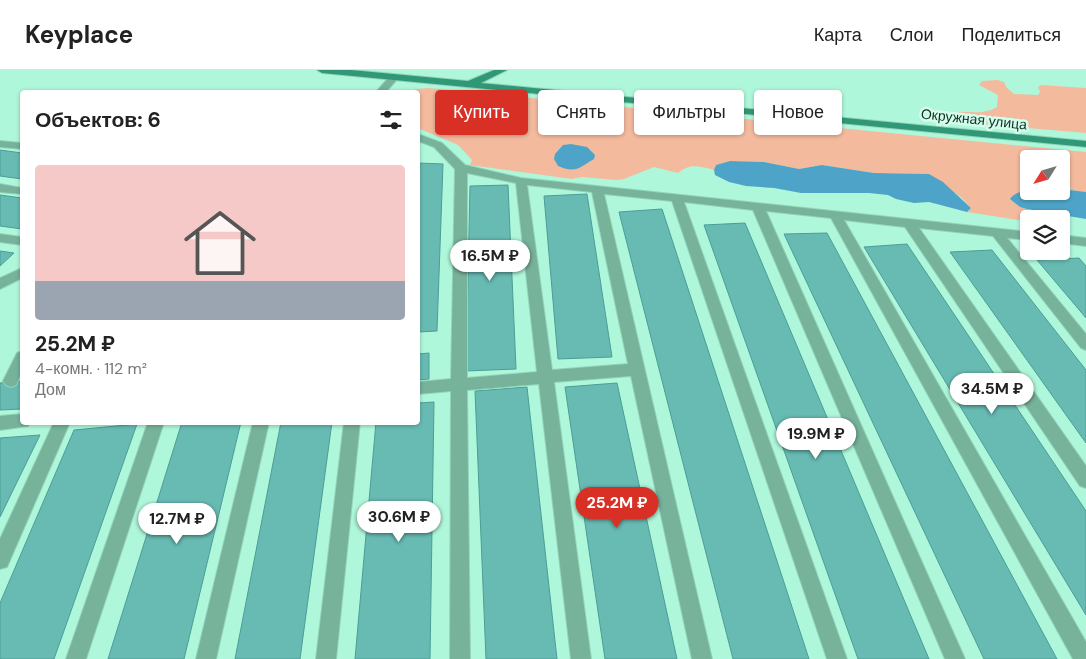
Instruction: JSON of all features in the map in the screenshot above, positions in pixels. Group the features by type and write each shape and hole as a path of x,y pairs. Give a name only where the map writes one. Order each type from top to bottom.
{"main road":[{"name":"Окружная улица","path":"322,70 1086,144"},
{"path":"470,84 502,70"}],"lane":[{"path":"383,90 394,77"},
{"path":"420,138 438,145 461,168 521,181 1020,235"},
{"path":"0,144 20,146"},
{"path":"460,659 459,384 461,168"},
{"path":"521,181 581,659"},
{"path":"0,188 20,191"},
{"path":"597,190 702,659"},
{"path":"678,198 837,659"},
{"path":"758,207 955,659"},
{"path":"834,215 1084,659"},
{"path":"909,223 1086,480"},
{"path":"996,232 1086,344"},
{"path":"0,238 20,241"},
{"path":"1070,242 1084,244"},
{"path":"0,284 20,274"},
{"path":"11,381 20,361"},
{"path":"420,388 638,369"},
{"path":"0,423 20,421"},
{"path":"0,560 61,425"},
{"path":"76,659 155,425"},
{"path":"206,659 260,425"},
{"path":"326,659 352,425"}],"shaded area":[{"path":"997,80 1004,82 1007,88 1014,94 1038,95 1040,92 1038,87 1041,85 1086,88 1086,133 957,122 948,116 959,112 984,112 997,107 998,95 979,85 982,81"},
{"path":"429,88 450,90 435,90 435,135 528,135 528,98 538,99 538,135 624,135 624,107 634,108 634,135 744,135 744,119 754,120 754,135 842,135 842,128 1065,150 1020,150 1020,207 1030,210 1020,210 1020,220 1018,220 967,212 971,208 962,198 929,174 874,173 822,165 799,169 764,162 730,161 716,165 714,170 691,167 678,173 654,167 624,179 582,177 572,179 470,165 472,160 458,145 420,129 420,90 413,90"},
{"path":"1070,150 1086,152 1086,192 1070,190"}],"water":[{"path":"571,144 587,147 595,155 594,159 574,169 558,166 554,159 555,154 563,145"},
{"path":"730,161 764,162 799,169 822,165 874,173 929,174 943,182 971,208 967,212 929,202 914,203 888,195 869,193 801,193 774,188 746,186 729,182 715,175 716,165"},
{"path":"1070,190 1086,192 1086,219 1070,216 1070,210 1033,210 1020,207 1010,199 1020,192 1020,200 1070,200"}],"building":[{"path":"0,150 20,153 20,179 0,176"},
{"path":"420,163 443,164 437,331 420,332"},
{"path":"508,185 516,369 466,371 470,186"},
{"path":"587,194 612,357 558,359 544,196"},
{"path":"0,195 20,198 20,229 0,226"},
{"path":"662,209 809,659 733,659 619,212"},
{"path":"745,223 929,659 858,659 704,225"},
{"path":"827,233 1057,659 984,659 784,234"},
{"path":"907,244 1086,511 1086,615 864,247"},
{"path":"992,250 1086,370 1086,443 950,252"},
{"path":"0,251 14,253 0,266"},
{"path":"1070,258 1079,258 1086,266 1086,318 1037,260 1070,260"},
{"path":"429,353 429,379 420,380 420,354"},
{"path":"20,381 20,409 0,410 0,383"},
{"path":"617,383 677,659 605,659 565,387"},
{"path":"527,387 557,659 486,659 475,391"},
{"path":"434,402 430,659 355,659 376,425 420,425 420,403"},
{"path":"137,425 54,659 0,659 0,603 74,430"},
{"path":"181,425 240,425 184,659 108,659"},
{"path":"280,425 332,425 300,659 235,659"},
{"path":"40,435 0,517 0,438"}]}
